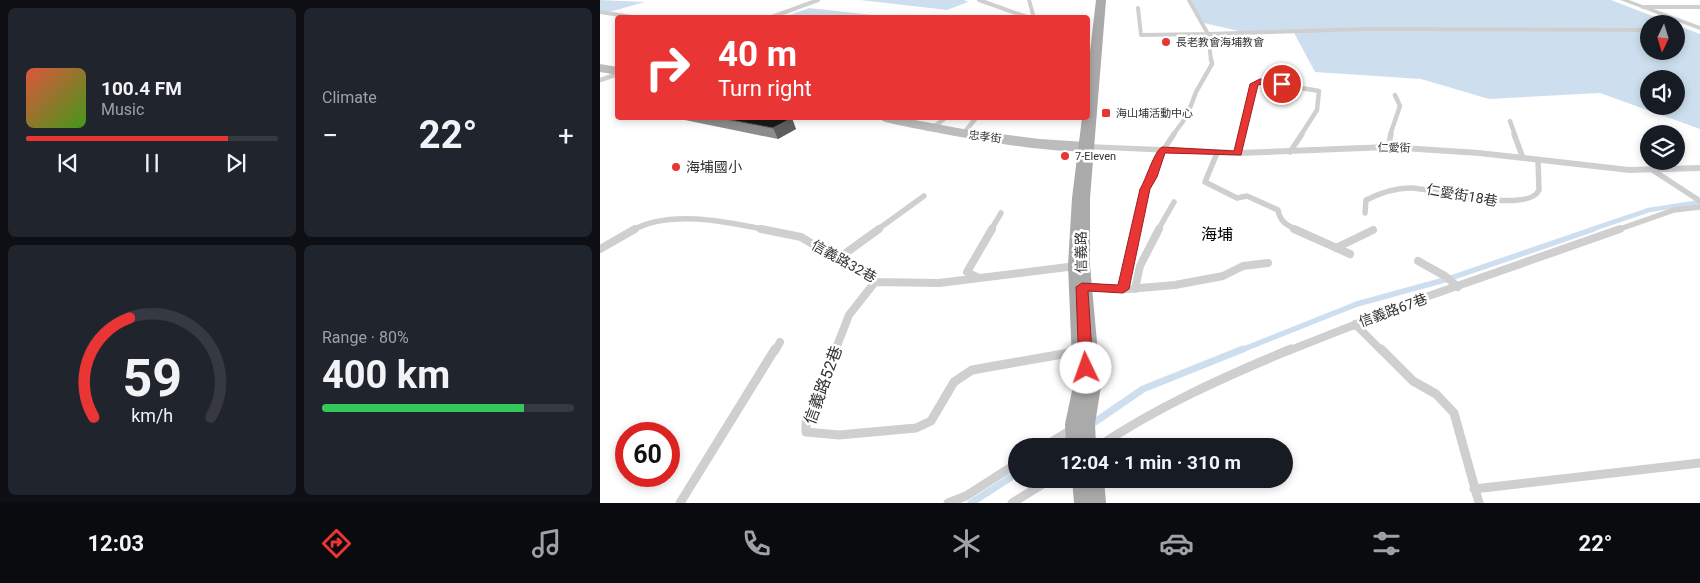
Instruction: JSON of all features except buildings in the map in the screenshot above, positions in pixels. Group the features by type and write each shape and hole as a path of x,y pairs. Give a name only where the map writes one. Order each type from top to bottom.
{"main road":[{"name":"信義路","path":"1090,91 1101,0"},
{"name":"信義路","path":"1085,437 1087,386 1081,276 1081,198 1087,120"},
{"path":"1089,488 1090,503"}],"street":[{"path":"1623,0 1698,28"},
{"path":"1685,28 1698,28"},
{"path":"1208,34 1367,29 1640,30"},
{"path":"600,68 615,72"},
{"name":"忠孝街","path":"912,120 940,122 964,134 1040,144 1086,146"},
{"name":"仁愛街","path":"1086,146 1217,153 1290,152 1388,147 1654,171 1700,168"}],"lane":[{"path":"777,15 818,0"},
{"path":"979,0 1022,15"},
{"path":"1029,0 1033,15"},
{"path":"1123,289 1145,189 1152,177 1162,150 1187,116 1196,92 1211,69 1208,34 1189,0"},
{"path":"1643,7 1700,8"},
{"path":"1138,8 1141,36 1208,34"},
{"path":"600,12 620,15"},
{"path":"600,80 615,74"},
{"path":"1238,153 1254,84 1260,81 1319,91 1317,110 1290,152"},
{"path":"1388,147 1392,127 1400,106 1395,95"},
{"path":"964,134 969,124 974,120"},
{"path":"1510,121 1523,158"},
{"path":"1217,153 1205,182 1237,198 1247,196 1278,210 1279,218 1286,225 1350,254"},
{"name":"仁愛街18巷","path":"1365,213 1366,200 1374,193 1401,187 1430,188 1503,202 1520,202 1531,199 1539,187 1538,160"},
{"path":"1654,171 1700,201"},
{"path":"836,260 924,196"},
{"path":"1135,289 1136,275 1151,242 1174,202"},
{"name":"信義路67巷","path":"1085,437 1126,427 1178,398 1356,324 1456,285 1674,210 1700,207"},
{"path":"979,278 968,272 978,248 992,231 1001,213"},
{"name":"信義路32巷","path":"600,249 640,226 670,219 730,222 801,237 875,282 923,284 979,278 1081,276 1123,289 1135,289 1214,279 1237,272 1243,266 1268,263"},
{"path":"1336,248 1373,230"},
{"path":"1418,261 1445,276 1456,285"},
{"name":"信義路52巷","path":"875,282 849,315 806,423 806,432 839,436 916,428 931,421 954,382 972,370 1085,350"},
{"path":"1356,324 1413,381 1436,394 1454,413 1479,503"},
{"path":"680,503 780,342"},
{"path":"1474,489 1700,463"},
{"path":"948,503 966,496 1008,469"},
{"path":"1013,503 1037,488"}],"water":[{"path":"600,0 645,2 606,13 600,12"},
{"path":"860,0 964,0 968,2 947,10"},
{"path":"1191,0 1611,0 1650,15 1640,15 1640,60 1685,60 1685,28 1700,34 1700,129 1661,115 1685,115 1685,70 1640,70 1640,107 1600,93 1489,99 1421,79 1315,72 1293,31 1243,32 1204,23"},
{"path":"809,8 873,15 790,15"}],"waterway":[{"path":"1590,230 1649,210 1700,202"},
{"path":"1239,351 1357,304 1448,279 1594,229"},
{"path":"1092,424 1143,389 1243,349"},
{"path":"971,503 1008,479"}],"place":[{"name":"長老教會海埔教會","path":"1166,42"},
{"name":"海山埔活動中心","path":"1106,113"},
{"name":"7-Eleven","path":"1065,156"},
{"name":"海埔國小","path":"676,167"}],"district":[{"name":"海埔","path":"1217,234"}],"route":[{"path":"1086,368 1082,287 1123,289 1141,205 1145,196 1145,189 1152,177 1162,150 1238,153 1254,84 1260,81 1282,84"}]}
